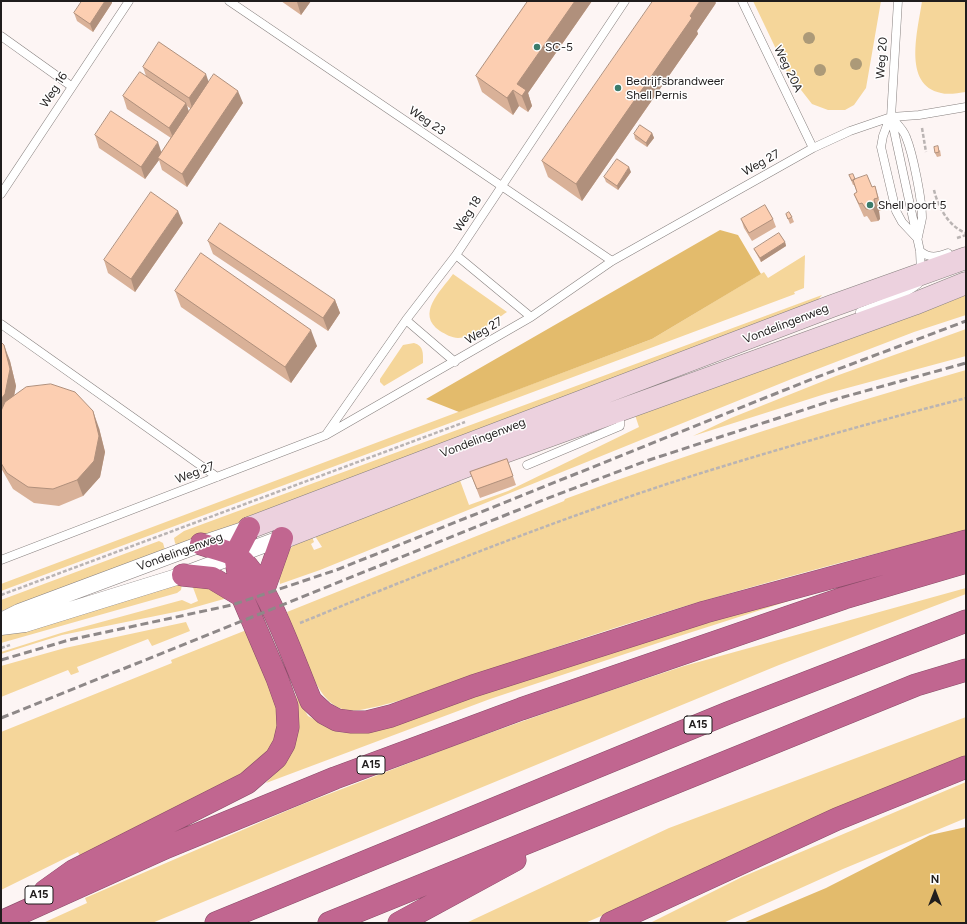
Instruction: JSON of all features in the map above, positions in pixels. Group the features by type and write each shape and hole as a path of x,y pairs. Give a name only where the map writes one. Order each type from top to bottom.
{"highway":[{"path":"235,556 248,528"},
{"path":"264,588 282,538"},
{"path":"201,544 235,556 245,563 264,588 311,701 324,713 337,720 367,722 391,716 473,686 705,612 966,541"},
{"name":"A15","path":"3,921 76,878 247,783 276,758 284,744 288,727 287,706 277,678 242,596 235,556"},
{"name":"A15","path":"76,878 166,846 335,778 521,709 844,598 966,562"},
{"path":"183,575 212,578 242,596"},
{"name":"A15","path":"669,659 966,578"},
{"name":"A15","path":"216,923 728,713 966,621"},
{"path":"329,923 916,685 966,670"},
{"path":"610,923 837,819 966,767"},
{"path":"399,923 611,808"}],"street":[{"name":"Vondelingenweg","path":"1,627 25,624 183,575 282,538 477,462 616,399 832,306 921,275 961,255"},
{"name":"Vondelingenweg","path":"1,621 19,612 201,544 616,399 712,377 966,283"}],"lane":[{"name":"Weg 16","path":"1,194 129,1"},
{"name":"Weg 23","path":"229,1 612,261"},
{"name":"Weg 18","path":"326,435 406,320 456,254 625,1"},
{"name":"Weg 20A","path":"742,1 813,148"},
{"name":"Weg 20","path":"891,117 898,1"},
{"path":"1,36 72,86"},
{"name":"Weg 27","path":"2,558 326,435 531,317 612,261 813,148 850,131 891,117 919,116 966,107"},
{"path":"891,117 902,129 906,137 915,177 922,219 917,239"},
{"path":"891,117 883,136 881,147 887,177 896,211 902,222 917,239"},
{"path":"850,316 886,302 908,291 918,284 921,275 920,251 891,117"},
{"path":"920,251 927,257 961,255"},
{"path":"456,254 531,317"},
{"path":"406,320 454,362"},
{"path":"1,324 217,477"},
{"path":"712,377 741,359 770,347"},
{"path":"527,465 620,426 616,399"}],"path":[{"path":"919,116 926,153"},
{"path":"933,187 936,200 942,211 960,231 966,233"},
{"path":"281,631 449,564 612,503 726,466 966,398"}],"shaded area":[{"path":"753,1 881,1 866,88 854,105 845,110 828,110 812,104 787,72"},
{"path":"922,1 966,1 966,92 944,94 929,88 921,79 917,68 915,55"},
{"path":"720,230 738,235 761,274 652,339 459,412 426,399"},
{"path":"805,255 804,288 794,292 795,294 1,591 1,584 652,339 764,272 768,278"},
{"path":"453,274 507,312 483,328 464,337 453,337 440,331 433,324 430,317 430,310 437,295"},
{"path":"966,291 966,315 914,332 794,378 320,570 280,584 280,574 283,563 288,552 294,545 311,534 314,542 311,544 314,550 322,547 313,533 458,475 469,505 508,491 639,427 634,412"},
{"path":"822,295 815,303 803,312 178,546 175,543 174,538 184,531"},
{"path":"966,329 966,356 825,394 693,436 731,418 836,376"},
{"path":"414,343 421,348 423,353 423,363 384,386 380,382 380,379 403,345"},
{"path":"966,370 966,531 715,597 591,635 426,693 370,708 347,710 339,708 329,701 315,682 287,612 564,501 565,499 615,481 764,431"},
{"path":"159,541 163,543 165,550 1,611 1,600"},
{"path":"191,582 231,597 185,610 62,635 1,654 1,652 61,633 182,600 191,604 198,601"},
{"path":"848,582 490,699 266,783 281,767 285,678 308,716 338,732 354,733 672,628"},
{"path":"182,584 181,590 177,593 1,643 1,634"},
{"path":"966,588 966,594 779,665 152,923 43,923 87,903 85,898 298,806 453,746 684,666"},
{"path":"186,622 190,631 152,646 148,639 77,667 79,672 71,675 68,670 1,697 1,666 65,648"},
{"path":"249,629 281,707 274,746 248,770 81,858 78,852 1,890 1,732 172,663 171,660"},
{"path":"966,717 966,759 585,923 466,923 669,828"},
{"path":"966,782 966,818 843,869 723,923 650,923 742,877"},
{"path":"966,827 966,923 743,923 826,888 930,835"}],"building":[{"path":"82,1 105,1 90,24 74,13"},
{"path":"528,1 575,1 517,84 526,90 522,96 513,90 507,98 476,76"},
{"path":"653,1 700,1 690,16 692,18 576,184 542,161"},
{"path":"159,42 206,74 189,98 143,67"},
{"path":"140,72 186,103 169,128 123,96"},
{"path":"214,74 238,91 182,174 158,158"},
{"path":"111,111 158,142 141,167 95,135"},
{"path":"640,125 652,133 646,143 634,134"},
{"path":"938,146 939,152 935,153 934,147"},
{"path":"617,159 629,167 617,186 604,177"},
{"path":"853,174 855,179 852,181 849,175"},
{"path":"867,175 872,187 875,186 878,198 874,199 875,206 873,209 866,209 862,203 859,204 854,194 857,192 853,180"},
{"path":"151,192 178,211 131,279 104,260"},
{"path":"765,205 773,219 749,233 741,219"},
{"path":"789,212 792,217 788,219 786,214"},
{"path":"220,223 335,300 323,318 208,241"},
{"path":"779,233 785,242 760,258 754,249"},
{"path":"201,253 311,330 285,367 175,291"},
{"path":"1,342 4,345 10,369 5,394 1,399"},
{"path":"51,384 75,392 93,411 99,436 94,461 77,480 53,489 28,487 7,473 1,463 1,411 5,402 26,387"},
{"path":"507,459 513,476 477,489 470,472"}],"railway":[{"path":"1,660 69,640 232,605 339,569 812,379 966,321"},
{"path":"1,718 543,500 646,461 840,398 966,363"}],"place":[{"name":"SC-5","path":"537,47"},
{"name":"Bedrijfsbrandweer Shell Pernis","path":"618,88"},
{"name":"Shell poort 5","path":"870,205"}]}
